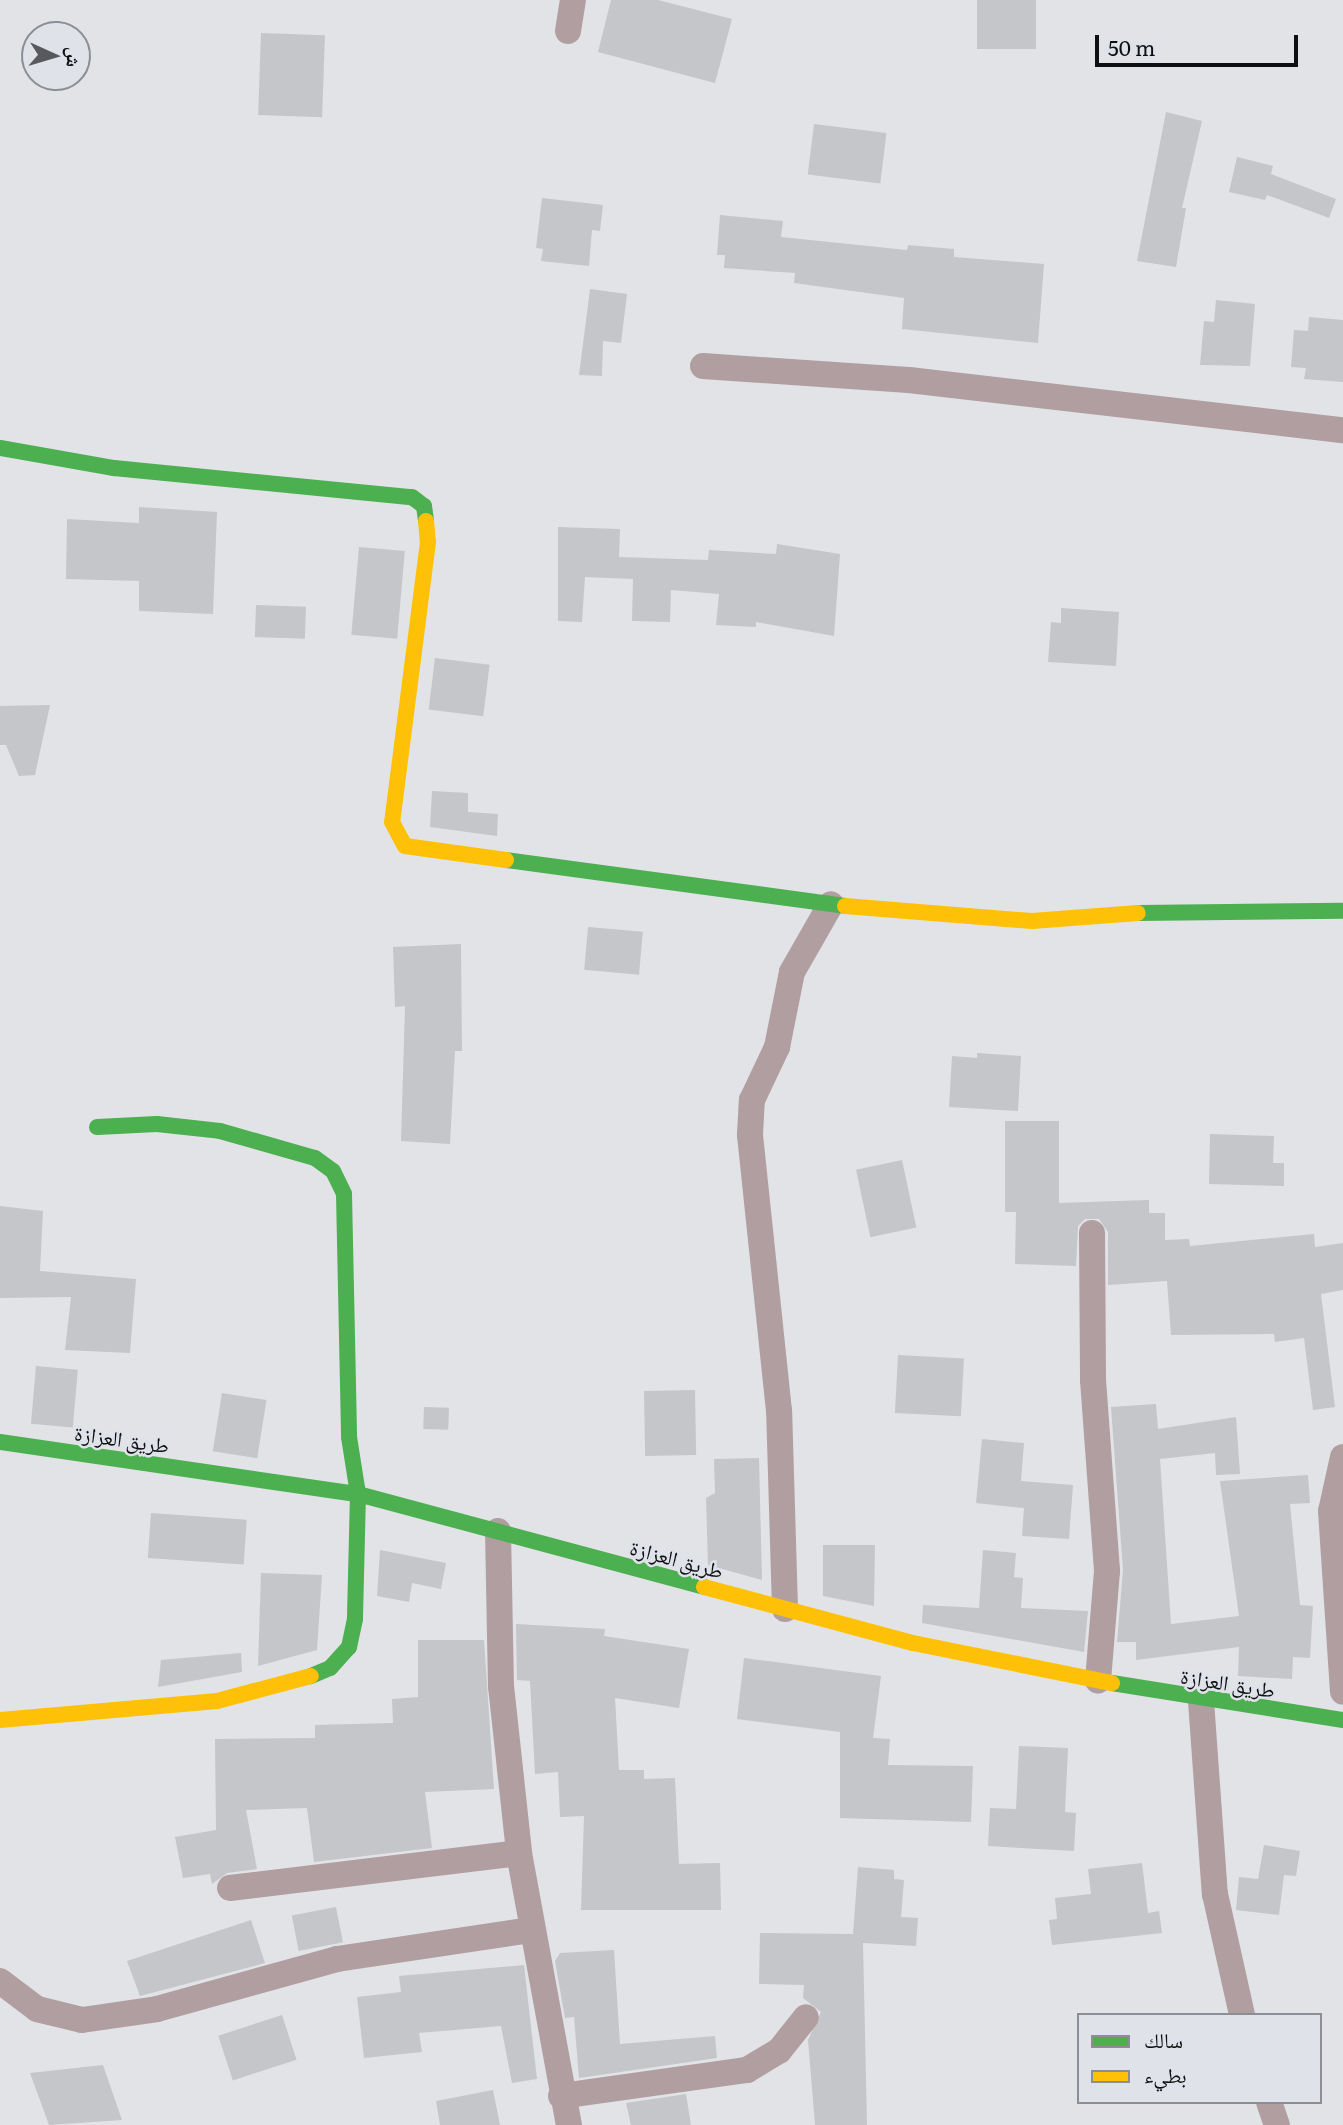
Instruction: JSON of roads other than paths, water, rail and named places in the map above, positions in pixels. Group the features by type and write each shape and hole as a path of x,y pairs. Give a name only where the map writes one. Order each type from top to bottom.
{"street":[{"path":"568,30 573,0"},
{"path":"703,366 909,380 1343,430"},
{"path":"0,448 114,468 412,497 424,506 429,522 392,822 405,846 831,904 1032,921 1149,912 1343,911"},
{"path":"785,1609 779,1411 750,1135 752,1100 777,1047 793,972 831,904"},
{"path":"0,1720 136,1712 217,1701 330,1668 349,1647 355,1619 358,1494 349,1437 344,1194 333,1171 315,1158 220,1131 157,1124 97,1127"},
{"path":"1092,1233 1093,1380 1107,1571 1098,1681"},
{"name":"طريق العزازة","path":"0,1442 358,1494 913,1643 1201,1701 1343,1720"},
{"path":"1343,1457 1331,1511 1343,1692"},
{"path":"498,1531 501,1686 519,1853 568,2125"},
{"path":"1201,1701 1215,1895 1242,2013"},
{"path":"230,1888 519,1853"},
{"path":"0,1981 37,2009 82,2020 157,2009 337,1959 532,1930"},
{"path":"561,2096 747,2070 779,2051 806,2017"},
{"path":"1270,2104 1277,2125"}]}
